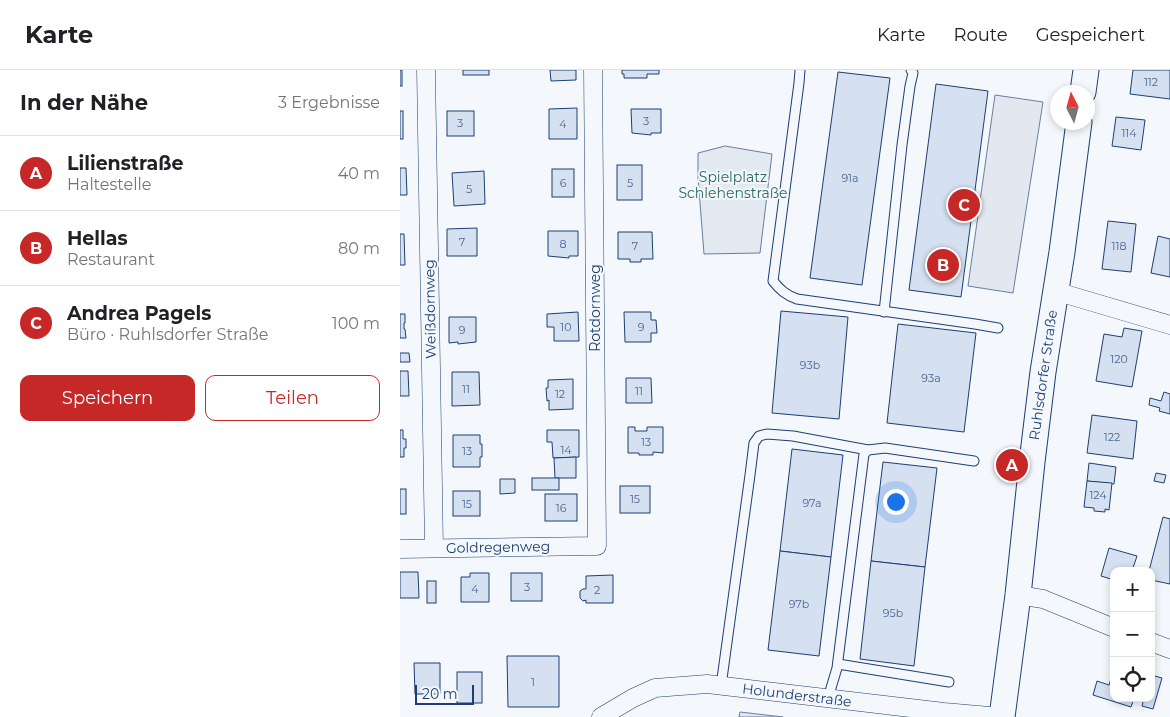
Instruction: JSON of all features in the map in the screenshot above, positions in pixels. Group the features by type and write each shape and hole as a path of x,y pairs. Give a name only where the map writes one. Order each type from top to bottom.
{"main road":[{"path":"1084,85 1086,70"},
{"name":"Ruhlsdorfer Straße","path":"1001,717 1018,595 1046,352 1062,252 1078,130"}],"street":[{"name":"Weißdornweg","path":"426,70 434,548"},
{"name":"Rotdornweg","path":"593,70 597,546"},
{"path":"1080,70 1086,70"},
{"path":"1055,290 1170,325"},
{"name":"Goldregenweg","path":"400,549 597,546"},
{"path":"1018,595 1044,599 1110,626"},
{"path":"1155,643 1170,649"},
{"name":"Holunderstraße","path":"601,717 633,698 655,688 707,684 828,698 918,713 1001,717"}],"lane":[{"path":"800,70 773,281 778,288 787,296 797,299 998,328"},
{"path":"884,312 900,163 910,86 915,71"},
{"path":"721,686 754,443 759,436 767,434 794,436 868,450 885,448 974,461"},
{"path":"828,698 838,664 864,454 868,450"},
{"path":"838,664 949,682"}],"green space":[{"name":"Spielplatz Schlehenstraße","path":"725,146 772,154 760,253 704,254 698,153"}],"shaded area":[{"path":"995,95 1043,102 1013,293 968,286"},
{"path":"740,712 783,717 739,717"}],"building":[{"path":"400,70 402,70 402,86 400,86"},
{"path":"463,70 489,70 489,75 463,75"},
{"path":"550,70 576,70 576,80 551,81"},
{"path":"622,70 659,70 659,74 647,74 647,78 624,78"},
{"path":"1133,70 1170,70 1170,99 1130,94"},
{"path":"838,72 890,78 862,285 810,278"},
{"path":"936,84 988,91 961,297 909,290"},
{"path":"577,108 577,139 549,139 549,109"},
{"path":"631,109 661,109 661,133 651,133 651,135 632,133"},
{"path":"400,111 403,111 403,139 400,139"},
{"path":"447,111 474,111 474,136 447,136"},
{"path":"1116,117 1145,120 1141,150 1112,146"},
{"path":"617,165 642,165 642,200 617,200"},
{"path":"400,168 406,168 407,195 400,195"},
{"path":"552,169 574,169 574,197 552,197"},
{"path":"484,171 485,204 454,206 452,173"},
{"path":"1108,221 1136,224 1131,272 1102,269"},
{"path":"477,228 477,256 447,256 447,229"},
{"path":"548,231 578,231 578,256 569,256 569,258 548,256"},
{"path":"618,232 652,232 653,259 641,259 641,262 630,262 630,259 618,259"},
{"path":"400,234 404,234 405,265 400,265"},
{"path":"1158,236 1170,239 1170,277 1151,273"},
{"path":"781,311 848,317 839,419 772,413"},
{"path":"578,312 579,341 554,341 554,327 547,327 547,314"},
{"path":"624,312 651,312 651,320 656,320 657,333 651,333 651,342 625,342"},
{"path":"400,314 405,314 404,329 406,338 400,338"},
{"path":"449,317 476,317 476,342 449,343"},
{"path":"898,324 976,333 964,432 887,423"},
{"path":"1124,328 1142,331 1132,387 1096,381 1104,334 1122,337"},
{"path":"400,353 409,353 410,362 400,362"},
{"path":"400,371 408,371 409,396 400,396"},
{"path":"452,372 479,372 480,405 452,406"},
{"path":"626,378 651,378 652,403 626,403"},
{"path":"573,379 573,409 549,410 546,388 548,388 548,380"},
{"path":"1164,392 1170,394 1170,414 1159,411 1160,408 1149,405 1150,398 1161,401"},
{"path":"1092,415 1137,421 1133,459 1087,453"},
{"path":"628,427 635,427 635,431 647,431 647,427 663,427 663,453 653,452 653,455 639,455 639,453 628,453"},
{"path":"400,430 403,430 403,439 406,439 404,457 400,457"},
{"path":"547,430 579,430 579,457 553,458 552,442 547,442"},
{"path":"453,435 480,435 482,457 480,457 480,467 453,467"},
{"path":"792,449 843,455 831,557 780,551"},
{"path":"576,457 576,478 555,478 554,458"},
{"path":"883,462 937,468 925,567 871,561"},
{"path":"1089,463 1116,467 1114,484 1087,481"},
{"path":"1156,473 1166,475 1164,483 1154,481"},
{"path":"532,478 559,478 559,490 532,490"},
{"path":"500,479 515,479 515,493 500,494"},
{"path":"1087,481 1112,483 1109,510 1105,509 1105,512 1094,511 1094,508 1084,507"},
{"path":"620,486 650,486 650,513 620,513"},
{"path":"400,489 406,489 406,514 400,514"},
{"path":"453,491 480,491 480,516 453,516"},
{"path":"545,494 577,494 577,521 545,521"},
{"path":"1163,517 1170,519 1170,584 1155,581 1155,567 1150,567"},
{"path":"1109,548 1137,556 1133,567 1110,567 1110,579 1101,576"},
{"path":"780,551 831,557 819,656 768,650"},
{"path":"871,561 925,567 914,666 860,659"},
{"path":"400,572 418,572 419,598 400,598"},
{"path":"470,573 489,573 489,602 461,602 461,577 470,577"},
{"path":"511,573 542,573 542,601 511,601"},
{"path":"613,575 613,603 586,603 586,600 583,601 580,598 580,591 586,589 586,576"},
{"path":"427,581 436,581 436,603 427,603"},
{"path":"507,656 559,656 559,707 508,707"},
{"path":"414,663 440,663 440,694 415,694"},
{"path":"457,672 482,672 482,703 457,703"},
{"path":"1155,676 1162,678 1153,709 1142,706 1143,702 1155,702"},
{"path":"1097,681 1109,685 1110,682 1110,700 1093,695"},
{"path":"1115,702 1133,702 1131,707"}],"place":[{"name":"Andrea Pagels","path":"964,205"},
{"name":"Hellas","path":"943,265"},
{"name":"Lilienstraße","path":"1012,465"}]}
